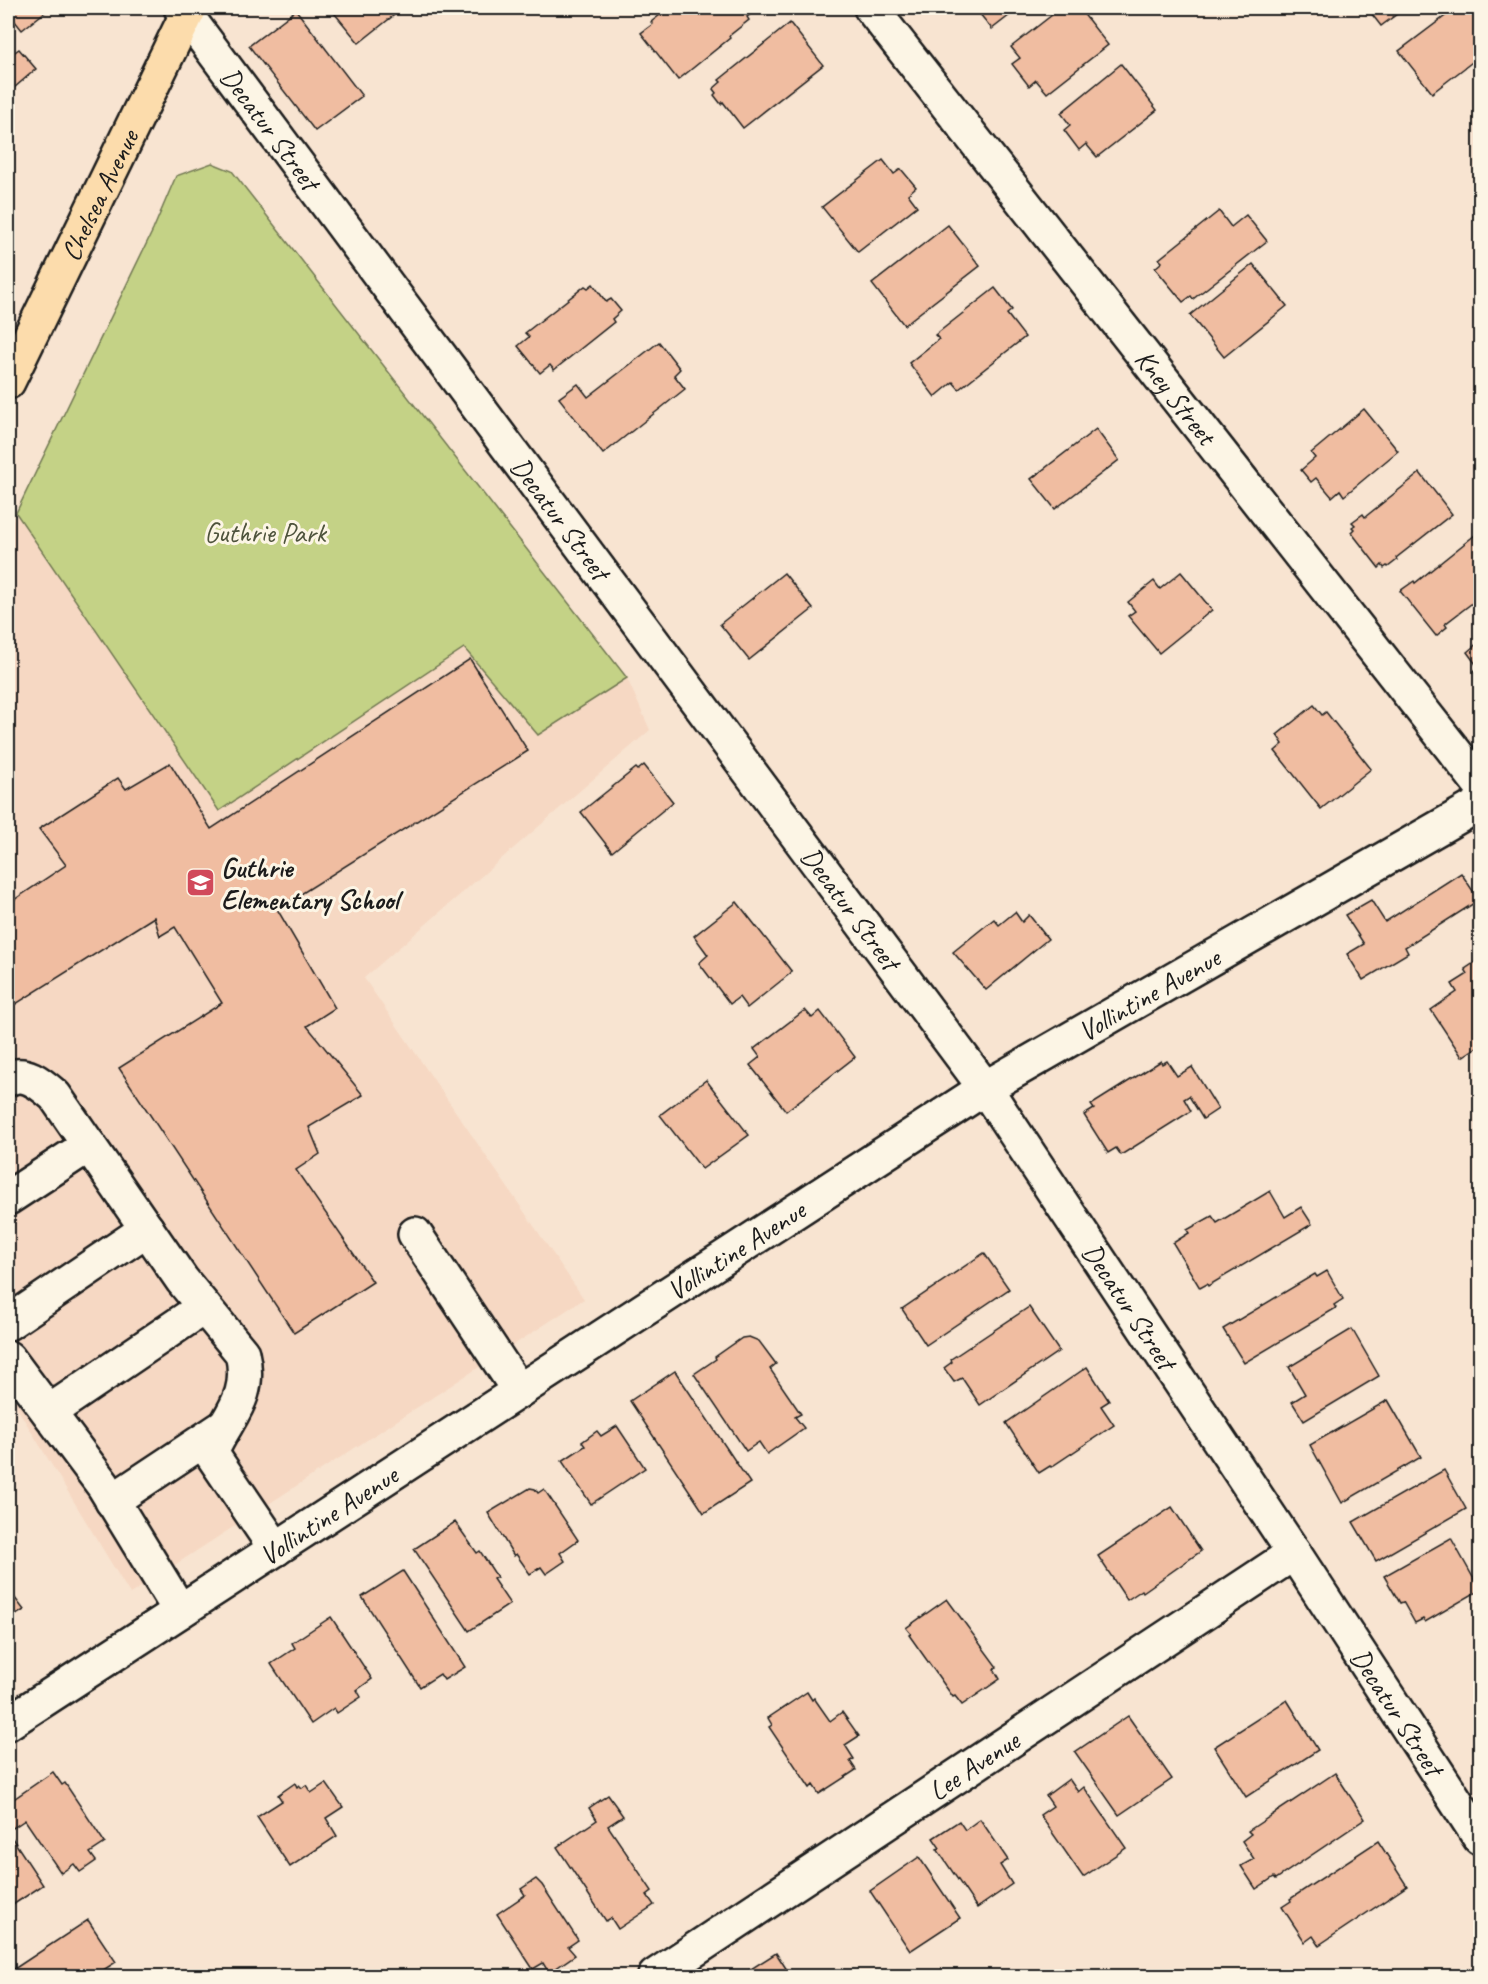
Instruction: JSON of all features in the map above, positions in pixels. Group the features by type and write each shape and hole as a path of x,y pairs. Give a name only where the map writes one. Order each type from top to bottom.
{"main road":[{"name":"Chelsea Avenue","path":"8,382 186,10"}],"street":[{"name":"Kney Street","path":"871,8 1480,784"},
{"name":"Decatur Street","path":"186,10 984,1088 1294,1553 1480,1838"},
{"name":"Vollintine Avenue","path":"8,1723 984,1088 1480,804"},
{"path":"8,1079 14,1075 27,1077 40,1083 55,1096 182,1280 242,1353 245,1366 244,1382 238,1407 225,1426 212,1453 276,1549"},
{"path":"8,1198 89,1145"},
{"path":"8,1323 147,1229"},
{"path":"414,1234 519,1390"},
{"path":"49,1412 204,1307"},
{"path":"8,1358 103,1485 180,1611"},
{"path":"112,1501 225,1426"},
{"name":"Lee Avenue","path":"655,1977 1294,1553"}],"shaded area":[{"path":"212,163 232,171 627,678 650,730 364,978 584,1299 130,1594 8,1393 8,531 153,230 176,176"}],"green space":[{"name":"Guthrie Park","path":"212,163 232,171 627,678 538,735 464,648 219,811 16,513 153,230 176,176"}],"building":[{"path":"8,8 50,8 22,30 14,20 11,22 8,18"},
{"path":"330,8 403,8 359,43"},
{"path":"669,8 754,8 756,10 747,17 749,20 729,36 730,38 678,80 641,33"},
{"path":"975,8 1019,8 992,29"},
{"path":"1061,8 1079,8 1108,45 1047,93 1036,80 1029,86 1012,64 1020,58 1011,47"},
{"path":"1367,8 1405,8 1381,26"},
{"path":"1456,8 1480,8 1480,56 1432,93 1399,51"},
{"path":"296,10 362,96 315,131 249,46"},
{"path":"790,23 823,65 743,128 723,102 721,104 714,95 716,93 713,89 721,82 719,80"},
{"path":"19,49 36,69 8,93 8,57"},
{"path":"1121,64 1157,110 1097,157 1086,144 1079,150 1064,130 1070,125 1061,113"},
{"path":"883,160 894,174 901,169 916,187 908,194 917,206 858,252 822,207"},
{"path":"1219,211 1231,227 1246,215 1267,241 1193,299 1191,296 1183,302 1155,268 1162,262 1159,259"},
{"path":"948,225 980,266 904,325 872,284"},
{"path":"1253,264 1287,306 1224,357 1190,315"},
{"path":"593,284 606,302 611,299 621,311 612,319 614,322 554,370 550,365 540,373 518,346 529,337 525,333 585,286 588,288"},
{"path":"995,288 1012,310 1007,314 1025,337 959,389 953,382 935,397 909,363 939,339 935,335"},
{"path":"659,342 680,369 674,375 685,389 603,454 559,398 578,384 588,397"},
{"path":"1364,409 1398,451 1344,496 1340,490 1332,497 1316,478 1311,482 1301,470 1315,458 1311,453"},
{"path":"1096,429 1119,460 1055,509 1031,479"},
{"path":"1420,473 1452,514 1396,558 1397,560 1388,567 1384,568 1382,565 1379,568 1351,532 1355,525 1352,522 1363,514 1365,517"},
{"path":"1480,531 1480,597 1445,624 1447,627 1436,636 1400,591 1414,581 1415,583"},
{"path":"1181,572 1212,610 1159,653 1128,616 1135,611 1128,602 1154,581 1160,589"},
{"path":"784,573 813,609 749,660 720,624"},
{"path":"1480,641 1480,679 1474,671 1478,667 1467,652"},
{"name":"Guthrie Elementary School","path":"470,659 528,751 277,909 335,1008 307,1026 363,1095 309,1127 320,1154 296,1170 373,1282 294,1333 119,1068 222,1003 175,927 160,936 154,917 8,1009 8,904 66,865 39,829 118,778 126,789 170,763 211,829"},
{"path":"1314,705 1322,715 1326,712 1371,769 1321,809 1275,751 1283,744 1277,735"},
{"path":"644,765 673,802 612,852 581,812 636,768 638,770"},
{"path":"1461,873 1479,900 1405,947 1408,953 1363,980 1347,954 1364,944 1345,915 1371,900 1385,922"},
{"path":"737,902 792,972 747,1008 739,997 730,1004 699,963 708,955 694,936"},
{"path":"1015,912 1022,922 1029,915 1048,939 986,990 953,952 994,919 999,925"},
{"path":"1480,959 1480,1045 1462,1057 1431,1010 1457,992 1452,984 1468,974 1465,969"},
{"path":"805,1010 812,1018 820,1011 855,1057 786,1111 750,1065 760,1057 754,1049"},
{"path":"1161,1061 1162,1064 1167,1061 1177,1076 1192,1067 1218,1109 1203,1119 1189,1096 1184,1099 1191,1111 1121,1155 1116,1148 1108,1153 1084,1115 1094,1109 1091,1105"},
{"path":"706,1080 749,1135 702,1169 660,1115"},
{"path":"1270,1191 1285,1217 1301,1207 1312,1224 1208,1286 1207,1284 1200,1288 1173,1243 1189,1233 1187,1230 1212,1216 1217,1223"},
{"path":"984,1253 1009,1289 926,1345 902,1309"},
{"path":"1327,1271 1343,1299 1334,1305 1336,1308 1244,1363 1223,1329 1315,1274 1317,1277"},
{"path":"1029,1307 1059,1351 980,1405 962,1378 954,1382 944,1368 952,1362 951,1359"},
{"path":"1352,1329 1379,1376 1304,1421 1292,1402 1305,1394 1289,1367"},
{"path":"749,1337 759,1341 776,1364 770,1369 801,1414 795,1417 804,1428 767,1454 759,1442 746,1451 694,1374 742,1338"},
{"path":"1087,1367 1109,1401 1101,1406 1114,1425 1039,1473 1006,1423"},
{"path":"675,1371 750,1483 704,1513 630,1401"},
{"path":"1388,1400 1421,1457 1342,1503 1310,1445"},
{"path":"617,1426 645,1468 591,1504 562,1461 585,1446 582,1442 597,1431 601,1436"},
{"path":"1444,1470 1466,1509 1376,1561 1353,1522"},
{"path":"530,1488 535,1489 538,1493 544,1489 578,1540 560,1553 565,1561 546,1574 541,1567 530,1574 516,1554 514,1556 488,1513"},
{"path":"1172,1507 1201,1551 1143,1592 1142,1590 1127,1600 1098,1556"},
{"path":"455,1522 477,1553 480,1551 497,1577 493,1579 510,1604 469,1631 414,1549"},
{"path":"1451,1538 1480,1590 1425,1622 1423,1619 1415,1623 1384,1576"},
{"path":"403,1571 465,1667 444,1680 440,1674 420,1687 362,1597"},
{"path":"8,1589 24,1610 8,1620"},
{"path":"947,1599 997,1667 994,1669 1000,1679 962,1705 955,1696 953,1697 906,1628"},
{"path":"331,1617 372,1679 357,1690 361,1697 337,1713 334,1708 311,1724 271,1664 295,1648 292,1643"},
{"path":"807,1692 830,1721 842,1712 859,1736 845,1745 854,1759 850,1761 856,1770 819,1794 813,1785 810,1788 769,1727 772,1725 768,1718"},
{"path":"1287,1700 1318,1750 1246,1797 1214,1747"},
{"path":"1128,1716 1172,1779 1119,1815 1075,1752"},
{"path":"53,1772 62,1785 65,1783 105,1843 90,1853 96,1861 80,1872 74,1864 61,1873 25,1820 13,1828 8,1820 8,1803"},
{"path":"1335,1773 1365,1819 1276,1879 1274,1877 1256,1889 1241,1866 1254,1859 1242,1841 1251,1834 1248,1831"},
{"path":"1069,1779 1078,1792 1084,1787 1126,1848 1083,1877 1040,1815 1053,1806 1046,1796"},
{"path":"295,1783 297,1787 299,1785 302,1788 306,1785 311,1793 326,1783 343,1807 326,1818 337,1836 290,1867 257,1817 282,1801 278,1795"},
{"path":"608,1795 623,1816 608,1826 652,1891 647,1895 654,1905 618,1929 611,1918 606,1921 557,1847 597,1820 589,1808"},
{"path":"980,1819 1008,1860 1000,1865 1012,1884 977,1908 937,1849 940,1848 933,1838 959,1821 965,1830"},
{"path":"8,1832 43,1885 8,1908"},
{"path":"1378,1841 1407,1886 1319,1945 1313,1936 1305,1942 1282,1907 1291,1901 1290,1899"},
{"path":"919,1857 960,1918 910,1951 870,1891"},
{"path":"536,1879 578,1940 568,1947 575,1955 549,1973 543,1963 533,1969 497,1914 525,1895 521,1889"},
{"path":"88,1920 116,1962 94,1976 8,1976 8,1973"},
{"path":"776,1953 791,1976 740,1976"}],"place":[{"name":"Guthrie Elementary School","path":"200,883"}]}
